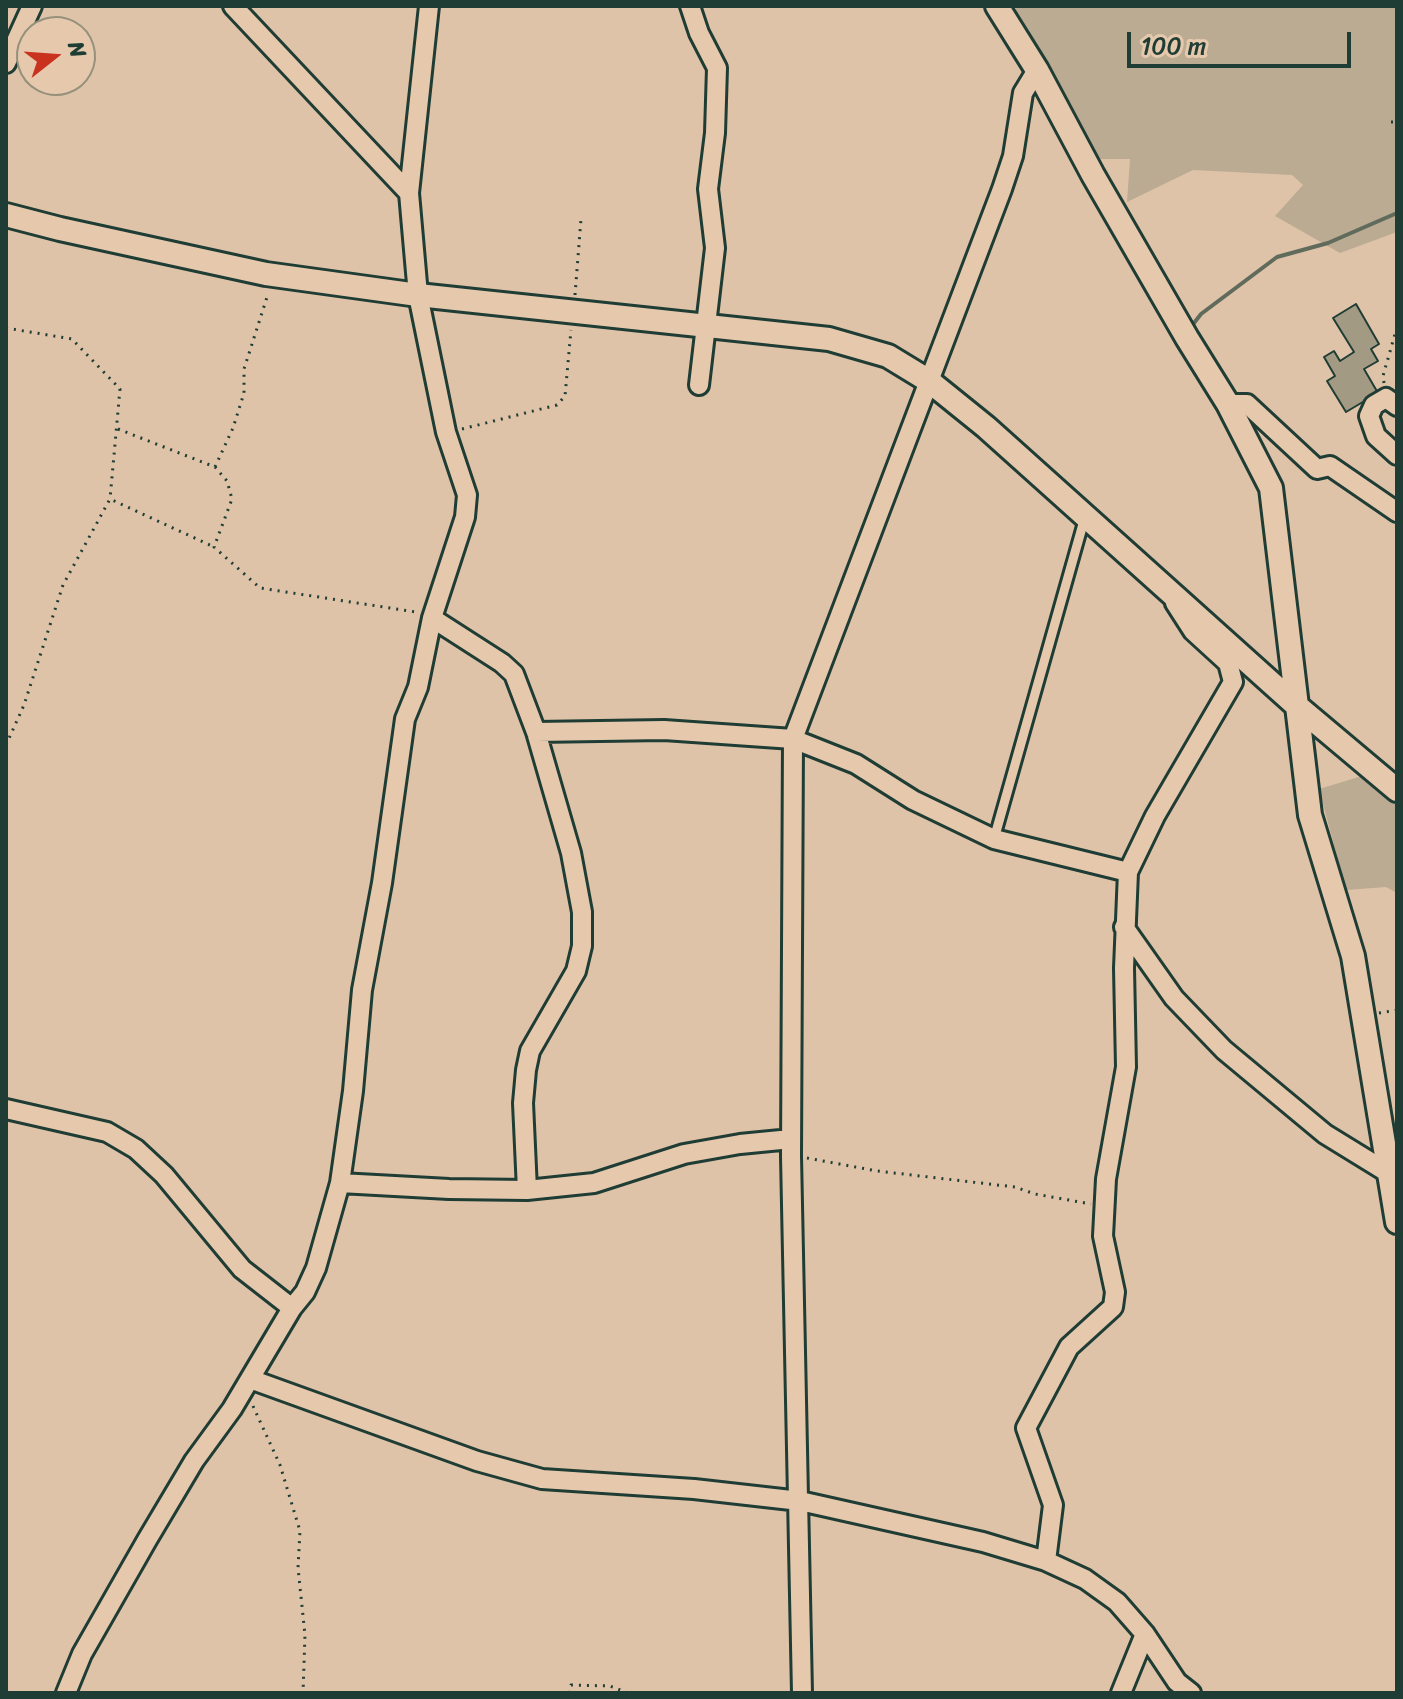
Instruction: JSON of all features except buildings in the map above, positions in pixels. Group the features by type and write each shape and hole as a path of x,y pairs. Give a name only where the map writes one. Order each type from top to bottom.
{"street":[{"path":"6,63 32,6"},
{"path":"233,6 409,193"},
{"path":"66,1693 82,1654 194,1461 232,1409 292,1308 305,1292 316,1268 340,1183 353,1091 362,990 382,883 405,719 418,687 432,618 465,517 467,495 446,432 418,295 409,193 429,6"},
{"path":"690,6 699,33 717,68 715,133 708,189 715,248 699,385"},
{"path":"997,6 1037,70 1093,175 1228,404 1271,488 1310,815 1353,956 1397,1222"},
{"path":"802,1693 791,1147 793,739 1013,156 1023,93 1037,70"},
{"path":"6,215 274,275 418,295 829,339 888,356 929,381 986,427 1297,706 1397,790"},
{"path":"1392,402 1374,405 1369,416 1376,436 1397,455"},
{"path":"1228,404 1247,404 1317,469 1330,466 1397,512"},
{"path":"1046,1561 1053,1505 1026,1428 1038,1400 1069,1347 1113,1307 1115,1292 1103,1236 1106,1179 1126,1067 1124,927 1128,872 1155,816 1233,682 1228,663 1193,631 1165,588"},
{"path":"432,618 514,674 536,732 571,853 582,912 582,946 576,971 530,1051 526,1070 523,1103 527,1190"},
{"path":"536,732 664,730 793,739 856,764 913,800 994,839 1128,872"},
{"path":"1124,927 1174,998 1224,1050 1325,1134 1390,1174"},
{"path":"6,1109 107,1132 136,1149 164,1175 242,1269 292,1308"},
{"path":"340,1183 527,1190 594,1183 684,1154 740,1144 791,1147"},
{"path":"250,1379 477,1461 542,1479 694,1489 800,1501 983,1542 1046,1561 1085,1579 1117,1602 1145,1634 1177,1682 1191,1693"},
{"path":"1121,1693 1145,1634"}],"lane":[{"path":"994,839 1085,517"}],"path":[{"path":"446,432 557,405 565,396 581,219"},
{"path":"215,467 233,428 244,393 244,369 274,275"},
{"path":"1392,402 1383,376 1397,327"},
{"path":"6,328 72,339 120,389 110,499 63,585 24,705 6,745"},
{"path":"118,429 215,467 227,481 232,499 214,547"},
{"path":"110,499 214,547 260,588 426,614 432,618"},
{"path":"791,1147 822,1159 877,1171 1015,1187 1035,1194 1104,1206"},
{"path":"250,1379 254,1412 280,1465 300,1531 298,1568 305,1635 303,1693"},
{"path":"570,1693 571,1685 610,1686 628,1693"}],"shaded area":[{"path":"1017,6 1397,6 1397,232 1340,253 1275,216 1303,185 1292,175 1193,170 1127,202 1130,159 1094,159 1014,13"},
{"path":"1362,776 1377,782 1397,799 1397,893 1386,887 1346,890 1319,789"}],"waterway":[{"path":"1194,323 1201,314 1277,257 1328,243 1397,213"}]}
